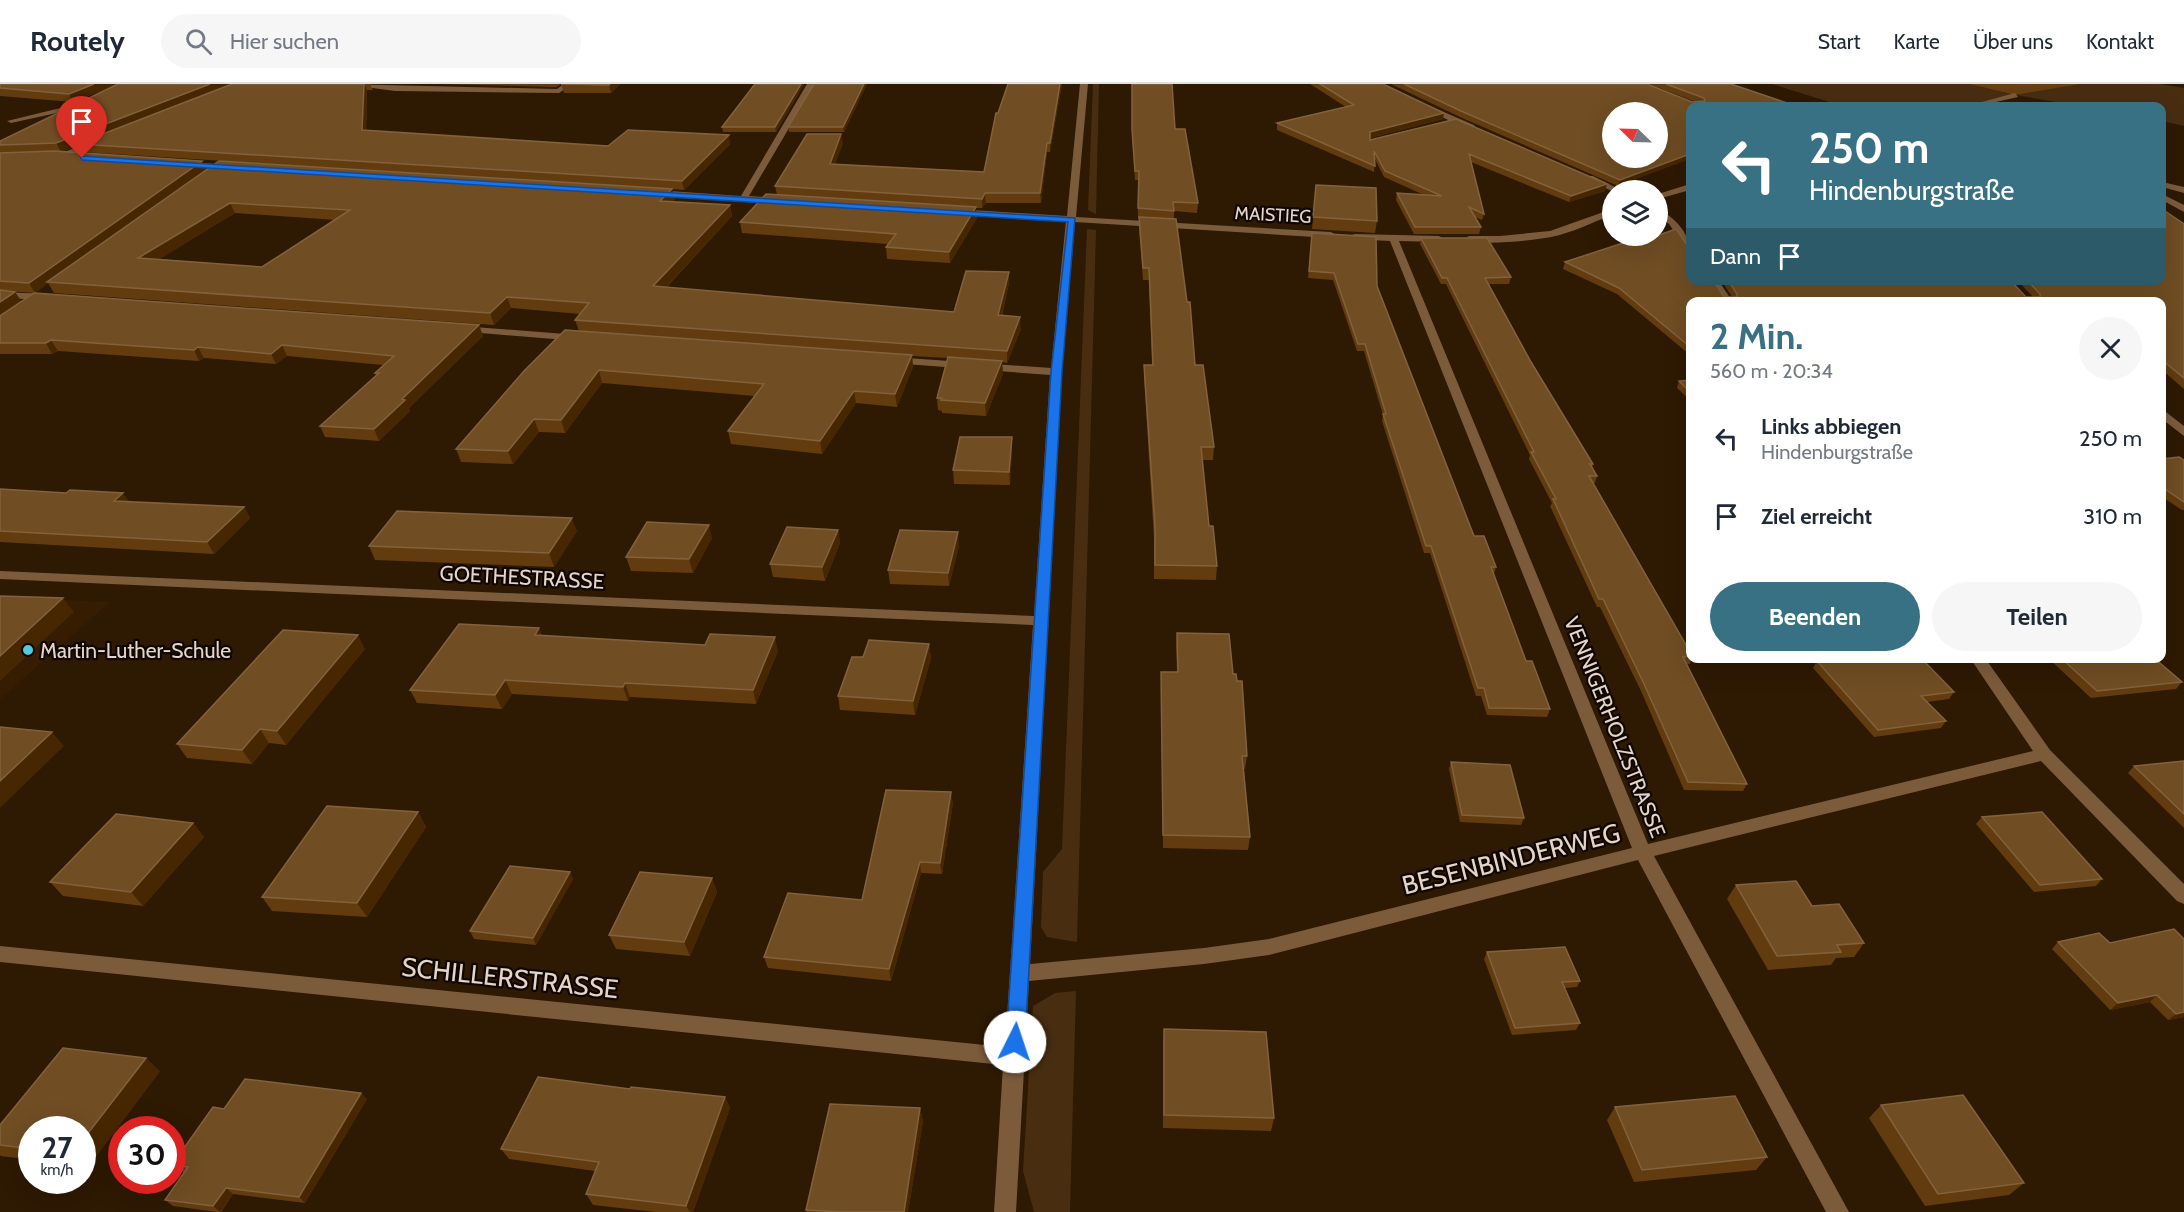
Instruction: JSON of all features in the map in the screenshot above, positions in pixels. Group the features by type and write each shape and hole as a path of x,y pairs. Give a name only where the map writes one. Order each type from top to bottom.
{"street":[{"path":"346,84 395,89 559,91 568,84"},
{"path":"744,198 812,84"},
{"path":"1005,1212 1056,372 1084,84"},
{"path":"1987,102 2015,95"},
{"path":"11,121 72,108 92,100"},
{"path":"1415,102 1476,129"},
{"path":"1446,123 1456,121"},
{"path":"59,156 104,139"},
{"path":"48,157 82,158"},
{"path":"175,163 244,168"},
{"path":"212,173 221,166"},
{"path":"1577,172 1602,183"},
{"path":"2166,186 2184,190"},
{"path":"1668,194 1686,189"},
{"path":"642,192 790,202"},
{"path":"2166,199 2184,209"},
{"name":"MAISTIEG","path":"943,212 1394,239 1500,239 1551,234 1602,216"},
{"path":"1668,219 1686,242"},
{"name":"VENNIGERHOLZSTRASSE","path":"1394,239 1643,852 1838,1212"},
{"path":"25,308 46,293"},
{"path":"0,295 46,293 65,298"},
{"path":"446,327 588,338"},
{"path":"881,360 1056,372"},
{"path":"2166,416 2184,432"},
{"name":"GOETHESTRASSE","path":"0,575 1042,621"},
{"path":"1980,663 2044,754 2184,896"},
{"name":"BESENBINDERWEG","path":"1020,973 1204,956 1269,946 2044,754"},
{"name":"SCHILLERSTRASSE","path":"0,954 1014,1057"}],"shaded area":[{"path":"1093,84 1099,84 1096,214 1088,210"},
{"path":"1772,84 1969,84 2015,95 1987,102 1829,102"},
{"path":"1969,84 2080,84 2015,95"},
{"path":"2063,84 2159,84 2184,88 2184,126 2166,122 2166,102 2056,102 2015,95"},
{"path":"1087,229 1096,230 1077,942 1047,937 1041,927 1043,872 1062,849"},
{"name":"Martin-Luther-Schule","path":"0,597 110,602 0,699"},
{"path":"1076,991 1070,1212 1034,1212 1023,1171 1033,1006 1055,993"}],"building":[{"path":"0,84 94,84 69,94 0,88"},
{"path":"118,84 210,84 56,143 0,145 0,141"},
{"path":"232,84 364,84 362,130 608,146 628,130 729,135 682,181 77,144"},
{"path":"561,84 610,84 609,85"},
{"path":"755,84 801,84 775,127 722,127"},
{"path":"814,84 864,84 843,127 788,127"},
{"path":"1008,84 1060,84 1050,143 1047,143 1040,193 985,193 982,199 775,186 807,134 841,134 830,164 984,172 996,113 998,113"},
{"path":"1132,84 1172,84 1175,129 1185,129 1198,203 1173,202 1174,211 1138,208 1139,171 1135,171"},
{"path":"1320,84 1383,84 1444,113 1370,132 1370,140 1456,119 1602,182 1602,186 1571,196 1469,154 1484,214 1469,207 1481,227 1415,227 1397,193 1442,196 1385,171 1374,151 1375,166 1277,123 1354,105"},
{"path":"1404,84 1647,84 1692,102 1686,102 1686,155 1668,162 1668,102 1602,102 1602,168 1652,168 1620,180"},
{"path":"1666,84 1731,84 1784,102 1692,102 1705,101 1704,98"},
{"path":"54,151 202,161 29,283 0,281 0,153"},
{"path":"219,161 672,189 660,201 730,205 653,286 954,312 966,271 1009,272 998,315 1020,317 1007,351 575,320 589,303 507,297 490,313 47,282","holes":["230,203 350,210 262,267 138,258"]},
{"path":"1316,185 1376,188 1377,221 1313,217"},
{"path":"766,194 976,207 949,252 886,247 896,234 740,222"},
{"path":"2166,212 2184,224 2184,378 2166,363 2166,297 2040,297 2032,285 2166,285"},
{"path":"1139,217 1176,219 1187,302 1190,302 1195,365 1203,365 1214,447 1201,447 1209,526 1213,526 1217,566 1155,565 1155,526 1144,365 1153,365 1149,268 1143,268"},
{"path":"1676,229 1686,244 1686,285 1716,285 1724,297 1686,297 1686,344 1619,288 1565,262 1614,246 1668,246 1668,232"},
{"path":"1312,233 1376,237 1377,286 1474,536 1484,536 1496,567 1491,567 1526,661 1532,661 1550,709 1489,708 1484,688 1478,688 1431,546 1426,546 1383,414 1386,414 1365,344 1358,344 1334,273 1309,271"},
{"path":"1421,238 1487,238 1511,277 1485,278 1531,362 1593,464 1590,464 1597,476 1589,476 1686,645 1686,657 1683,657 1747,784 1688,782 1603,599 1599,599 1553,499 1556,499 1531,452 1534,452 1447,278 1442,278"},
{"path":"1731,285 2015,285 2026,297 1737,297"},
{"path":"0,290 15,292 0,302"},
{"path":"34,293 479,325 374,429 320,426 379,373 375,373 394,356 282,345 271,354 198,347 194,350 51,340 46,343 0,343 0,316"},
{"path":"565,330 912,355 895,394 854,391 820,441 728,431 764,384 599,370 561,420 534,419 508,451 456,449 524,371"},
{"path":"948,357 1002,361 985,403 937,398"},
{"path":"1686,380 1686,388 1679,381"},
{"path":"960,437 1012,437 1009,472 953,470"},
{"path":"2179,457 2184,460 2184,502 2166,490 2166,459"},
{"path":"0,489 66,493 70,490 123,493 114,501 244,507 207,542 0,531"},
{"path":"397,511 572,518 549,553 369,546"},
{"path":"647,522 709,525 689,559 626,557"},
{"path":"787,527 838,530 822,567 770,564"},
{"path":"900,530 958,532 948,573 888,570"},
{"path":"0,596 63,598 0,656"},
{"path":"459,624 539,628 535,635 705,645 710,634 775,637 753,690 625,683 623,687 505,680 495,695 410,690"},
{"path":"283,630 358,635 277,731 260,729 242,750 177,744"},
{"path":"1177,633 1229,634 1233,674 1236,674 1237,681 1242,681 1247,756 1242,756 1250,837 1163,835 1161,672 1178,672"},
{"path":"869,640 929,644 913,701 838,696 852,657 863,657"},
{"path":"1819,663 1926,663 1954,692 1921,696 1946,721 1878,730"},
{"path":"2066,663 2160,663 2182,682 2097,691"},
{"path":"0,727 52,732 0,781"},
{"path":"2184,761 2184,814 2134,766"},
{"path":"1451,762 1510,765 1524,818 1462,815"},
{"path":"886,790 951,792 940,863 920,862 889,969 764,957 788,893 862,900"},
{"path":"327,806 418,812 357,903 262,897"},
{"path":"2042,812 2102,879 2040,885 1982,817"},
{"path":"116,814 193,823 131,892 50,882"},
{"path":"510,866 570,872 533,938 470,931"},
{"path":"640,872 712,878 684,942 609,935"},
{"path":"1796,881 1812,906 1839,904 1864,943 1837,945 1841,952 1777,956 1736,885"},
{"path":"2174,929 2184,939 2184,1012 2176,1014 2157,995 2118,1003 2058,942 2099,933 2110,943"},
{"path":"1565,947 1580,981 1562,982 1580,1023 1515,1028 1487,952"},
{"path":"1164,1029 1266,1032 1274,1118 1164,1115"},
{"path":"63,1048 146,1058 96,1123 96,1116 18,1116 18,1147 0,1145 0,1125"},
{"path":"538,1077 630,1089 631,1087 725,1097 686,1206 586,1194 599,1162 501,1149"},
{"path":"245,1079 361,1093 299,1197 226,1188 213,1206 165,1200 169,1194 186,1194 188,1167 186,1167 186,1145 213,1107 224,1109"},
{"path":"1963,1095 2024,1183 1938,1194 1881,1105"},
{"path":"1735,1096 1767,1157 1642,1170 1615,1107"},
{"path":"830,1104 920,1108 904,1212 806,1210"}],"place":[{"name":"Martin-Luther-Schule","path":"28,650"}],"route":[{"path":"82,158 1072,220 1056,372 1015,1042"}]}
